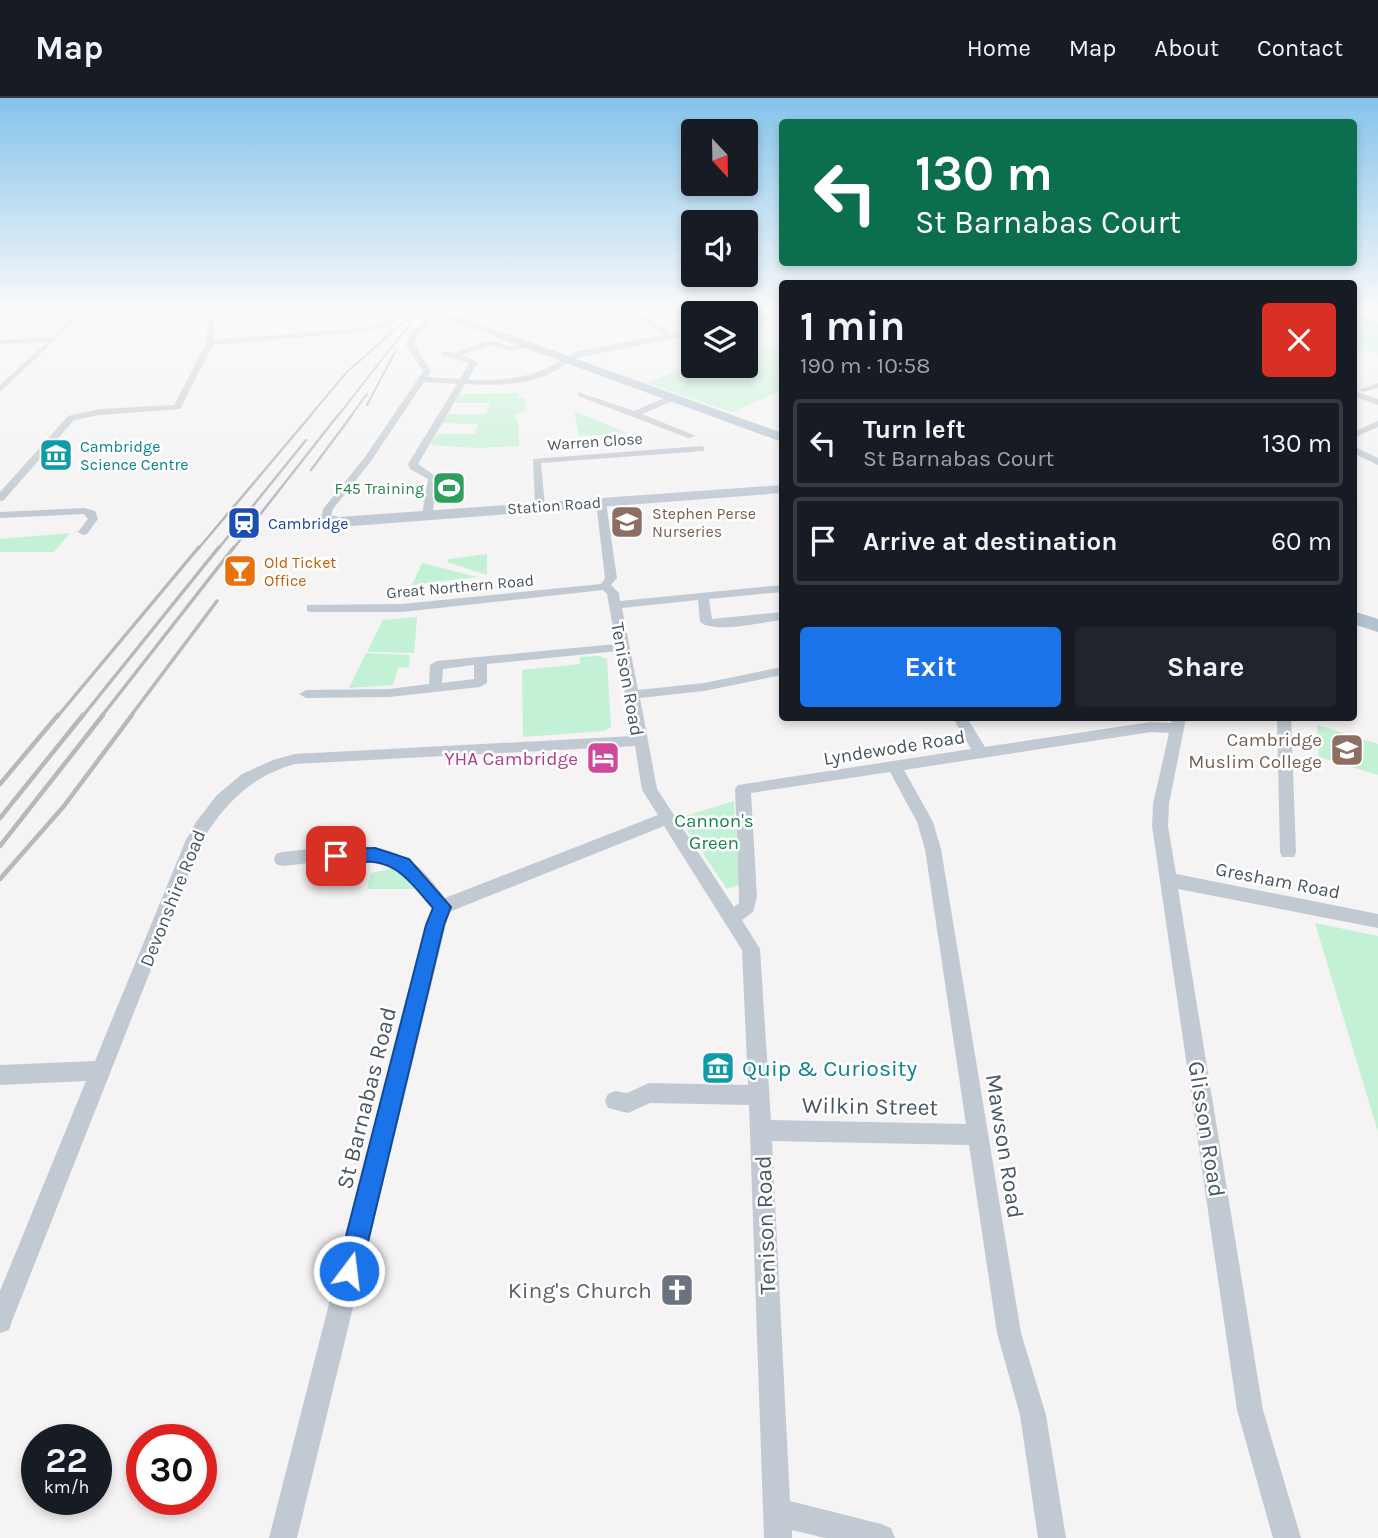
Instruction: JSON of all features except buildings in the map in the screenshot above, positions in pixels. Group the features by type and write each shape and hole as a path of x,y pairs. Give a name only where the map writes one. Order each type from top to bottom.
{"main road":[{"path":"615,378 779,437"},
{"path":"1357,618 1378,626"}],"street":[{"path":"0,498 71,418 103,412 177,407 192,378"},
{"path":"427,515 433,478 413,467 413,464 464,378"},
{"path":"326,519 328,509 368,458 422,379 462,381 530,378"},
{"path":"1357,392 1378,385"},
{"path":"1357,392 1378,402"},
{"path":"580,394 691,436"},
{"path":"634,415 670,399"},
{"path":"1357,434 1378,424"},
{"name":"Warren Close","path":"540,506 536,461 701,449"},
{"path":"1357,451 1375,457"},
{"name":"Station Road","path":"326,519 339,522 779,489"},
{"name":"Tenison Road","path":"601,502 607,584 613,593 630,695 650,790 751,949 778,1525"},
{"path":"0,515 85,511 91,513 93,519 83,532"},
{"name":"Great Northern Road","path":"311,608 402,608 590,591 607,584"},
{"path":"615,605 779,588"},
{"path":"703,596 706,622 718,624 779,616"},
{"path":"435,688 437,665 622,647"},
{"path":"306,694 389,692 480,683 481,661"},
{"path":"630,695 704,687 779,672"},
{"path":"962,721 981,753"},
{"path":"1284,721 1288,852"},
{"name":"Lyndewode Road","path":"743,789 1178,723"},
{"name":"Glisson Road","path":"1178,723 1161,804 1160,826 1250,1410 1287,1538"},
{"name":"Devonshire Road","path":"0,1321 193,842 205,819 233,787 257,771 295,759 639,741"},
{"name":"Mawson Road","path":"895,767 925,822 932,842 1009,1333 1033,1415 1052,1538"},
{"path":"732,918 747,906 748,897 743,789"},
{"path":"282,859 362,854 388,858 403,864 442,907 668,818"},
{"name":"Gresham Road","path":"1169,880 1378,921"},
{"name":"St Barnabas Road","path":"283,1538 435,925 442,907"},
{"path":"0,1075 102,1071"},
{"path":"615,1101 628,1103 649,1093 759,1095"},
{"name":"Wilkin Street","path":"761,1130 976,1135"},
{"path":"778,1525 880,1538"}],"green space":[{"path":"659,378 779,378 779,391 732,412 646,383"},
{"path":"518,393 519,398 525,398 527,409 514,416 518,420 519,446 475,448 430,445 437,434 475,434 478,424 442,423 446,414 486,414 490,403 454,403 459,394"},
{"path":"574,411 628,433 579,436"},
{"path":"70,533 54,552 0,552 0,539"},
{"path":"487,554 487,575 447,562 449,559"},
{"path":"422,563 477,577 412,585"},
{"path":"417,617 414,653 367,652 383,620"},
{"path":"366,653 410,655 409,667 398,668 393,685 349,688"},
{"path":"599,656 607,659 611,727 604,731 523,737 522,670 580,664 580,657"},
{"name":"Cambridge Muslim College","path":"1317,725 1378,744 1378,775 1319,757"},
{"name":"Cannon's Green","path":"734,801 739,885 727,889 679,818"},
{"path":"391,869 418,885 415,889 367,889 371,873"},
{"path":"1315,923 1378,936 1378,1132"}],"railway":[{"path":"309,417 342,378"},
{"path":"337,417 367,378"},
{"path":"367,405 381,378"},
{"path":"350,417 367,394"},
{"path":"198,549 311,415"},
{"path":"233,549 338,415"},
{"path":"311,470 352,415"},
{"path":"218,549 306,440"},
{"path":"57,717 199,547"},
{"path":"82,717 219,547"},
{"path":"101,717 234,547"},
{"path":"130,717 217,601"},
{"path":"0,784 58,715"},
{"path":"0,818 83,715"},
{"path":"0,846 103,715"},
{"path":"0,879 64,806 132,715"}],"place":[{"name":"Cambridge Science Centre","path":"56,455"},
{"name":"F45 Training","path":"449,488"},
{"name":"Stephen Perse Nurseries","path":"627,522"},
{"name":"Cambridge","path":"244,523"},
{"name":"Old Ticket Office","path":"240,571"},
{"name":"Cambridge Muslim College","path":"1347,750"},
{"name":"YHA Cambridge","path":"603,758"},
{"name":"Quip & Curiosity","path":"718,1068"},
{"name":"King's Church","path":"677,1290"}],"route":[{"path":"336,856 375,855 403,864 442,907 435,925 349,1271"}]}
